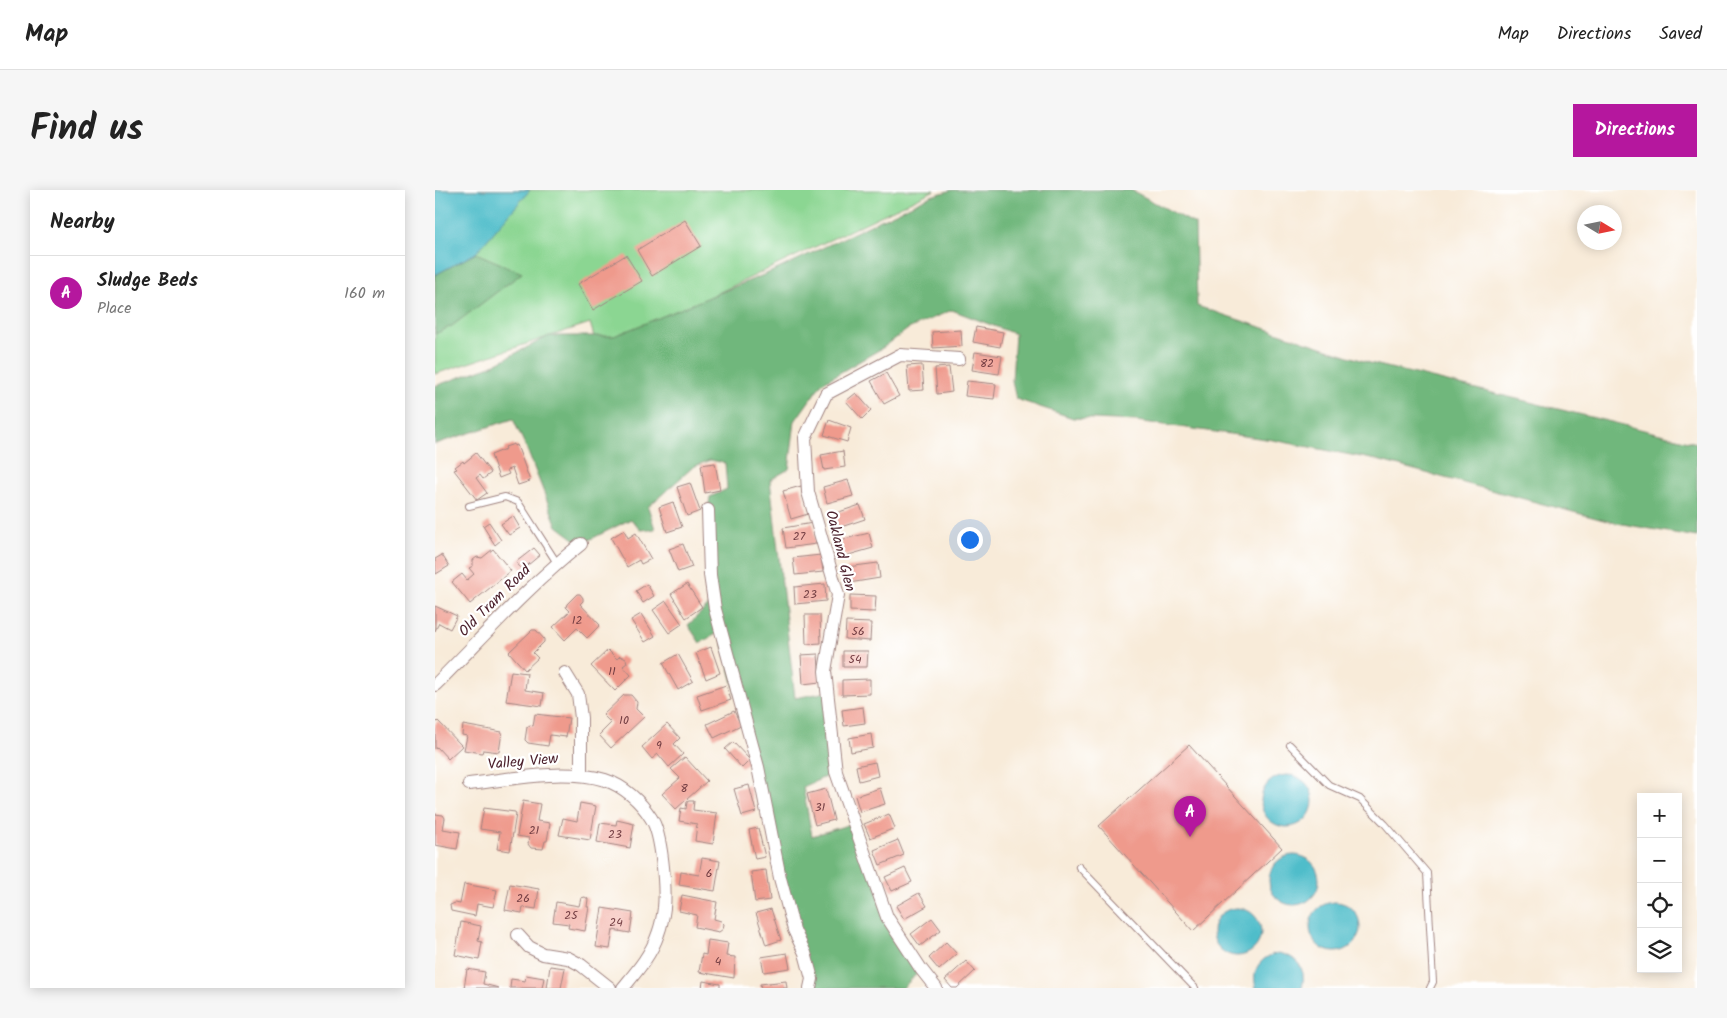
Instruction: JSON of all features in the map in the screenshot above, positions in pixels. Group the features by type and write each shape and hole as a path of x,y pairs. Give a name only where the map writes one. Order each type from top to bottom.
{"street":[{"name":"Oakland Glen","path":"936,988 921,969 887,917 836,772 825,671 838,595 808,492 805,438 826,394 900,355 959,359"},
{"path":"708,510 710,575 715,609 758,767 780,878 794,930 805,952 812,979 810,988"},
{"name":"Old Tram Road","path":"435,685 557,563 581,544"},
{"name":"Valley View","path":"565,673 577,694 581,718 581,774"},
{"name":"Valley View","path":"469,784 517,778 581,774 607,781 635,797 653,819 659,841 664,878 664,908 658,934 646,959 623,988"},
{"path":"518,935 529,947 543,954 568,958 581,965 610,988"}],"lane":[{"path":"469,506 505,497 518,502 557,563"},
{"path":"1290,745 1329,785 1360,799 1385,824 1427,873 1433,982 1431,988"},
{"path":"1079,867 1195,988"}],"green space":[{"path":"435,190 935,190 598,350 590,323 435,374"},
{"path":"952,190 1131,190 1195,224 1197,306 1370,363 1697,443 1697,537 1611,522 1377,460 1273,440 1136,421 1073,418 1016,399 1012,381 1015,334 952,310 908,329 884,347 822,383 795,421 789,469 770,480 795,698 827,692 836,772 803,787 812,836 854,823 887,917 921,969 903,988 811,988 720,632 700,643 688,625 710,604 708,510 710,497 727,489 725,463 710,460 693,467 648,507 655,529 640,530 631,519 581,544 557,526 513,419 435,444 435,386 491,366 549,336 614,336 778,269 931,196"},
{"path":"476,253 522,273 452,326 435,334 435,275"}],"water":[{"path":"435,190 530,190 476,253 435,275"},
{"path":"1287,775 1297,777 1305,783 1311,791 1313,801 1311,811 1305,819 1297,825 1287,827 1277,825 1269,819 1263,811 1261,801 1263,791 1269,783 1277,777"},
{"path":"1289,855 1299,855 1312,862 1319,875 1319,885 1312,898 1299,905 1289,905 1280,901 1273,894 1269,885 1269,875 1273,866 1280,859"},
{"path":"1330,902 1340,902 1353,909 1360,922 1360,932 1353,945 1340,952 1330,952 1321,948 1314,941 1310,932 1310,922 1314,913 1321,906"},
{"path":"1232,908 1242,908 1251,912 1257,918 1261,932 1257,946 1251,952 1242,956 1232,956 1223,952 1217,946 1213,937 1213,927 1217,918 1223,912"},
{"path":"1278,953 1290,957 1299,964 1303,975 1302,988 1256,988 1255,976 1258,965 1266,958"}],"building":[{"path":"685,220 701,246 652,276 637,250"},
{"path":"626,255 642,281 593,310 578,284"},
{"path":"976,327 1003,332 1000,347 973,342"},
{"path":"961,330 962,346 933,348 932,332"},
{"path":"975,352 1002,356 999,374 972,370"},
{"path":"922,365 924,390 909,391 907,366"},
{"path":"949,367 952,392 937,394 935,368"},
{"path":"886,373 899,396 884,404 871,381"},
{"path":"967,381 996,384 994,399 965,396"},
{"path":"856,393 871,410 862,419 846,401"},
{"path":"829,420 851,428 847,442 824,435"},
{"path":"514,444 514,446 517,445 530,481 518,485 512,468 507,470 509,474 499,478 491,455"},
{"path":"843,451 845,467 824,470 821,455"},
{"path":"476,453 491,473 483,479 480,475 476,478 487,493 477,500 454,470 457,469 455,467 463,461 464,463"},
{"path":"715,463 720,490 705,493 701,465"},
{"path":"848,480 853,496 827,503 823,487"},
{"path":"690,483 700,511 687,516 677,487"},
{"path":"801,486 808,514 791,519 783,491"},
{"path":"673,502 682,527 667,532 659,507"},
{"path":"860,505 865,519 838,528 833,514"},
{"path":"513,516 520,528 509,535 501,524"},
{"path":"489,522 501,540 495,545 483,526"},
{"path":"813,523 816,544 786,548 783,528"},
{"path":"624,530 628,538 636,533 651,559 641,564 639,560 627,567 611,538"},
{"path":"869,533 873,548 845,556 840,540"},
{"path":"683,544 692,567 678,572 669,549"},
{"path":"534,548 540,555 522,570 516,562"},
{"path":"493,549 511,571 470,604 452,582 462,574 467,580 474,574 469,568 473,566 473,560 477,557 482,558"},
{"path":"442,555 449,566 436,574 435,559"},
{"path":"821,555 823,572 795,575 793,558"},
{"path":"878,563 880,578 849,583 847,567"},
{"path":"647,584 654,596 643,603 636,591"},
{"path":"687,584 702,607 686,618 671,594"},
{"path":"825,584 826,601 795,604 794,587"},
{"path":"577,594 580,594 583,598 580,604 600,625 587,638 577,628 565,640 553,627 570,611 566,607 567,604"},
{"path":"850,595 876,596 875,612 850,611"},
{"path":"666,601 682,624 669,633 653,610"},
{"path":"435,606 457,616 450,629 439,623 435,631"},
{"path":"641,614 655,636 645,642 631,620"},
{"path":"805,615 820,615 821,643 806,644"},
{"path":"846,622 871,623 870,641 845,639"},
{"path":"532,630 536,630 544,639 544,642 533,653 538,658 525,670 509,652"},
{"path":"711,647 720,673 706,679 696,653"},
{"path":"608,650 617,659 620,656 626,659 627,663 623,666 631,675 615,691 591,666"},
{"path":"843,651 868,651 867,667 843,667"},
{"path":"678,654 693,681 678,690 663,663"},
{"path":"818,654 820,682 803,684 801,655"},
{"path":"511,671 527,673 525,690 544,693 542,706 506,701"},
{"path":"870,679 870,694 842,695 842,680"},
{"path":"726,685 731,700 702,710 697,695"},
{"path":"624,695 631,695 637,702 636,709 644,717 611,748 599,735 611,723 603,715"},
{"path":"863,707 865,723 844,726 842,710"},
{"path":"734,711 741,725 714,738 707,724"},
{"path":"535,714 569,718 566,737 550,735 548,746 528,743 525,740 527,727 533,726"},
{"path":"438,721 462,746 448,759 437,747 435,749 435,724"},
{"path":"667,724 680,738 674,744 683,754 669,767 658,754 652,759 642,747"},
{"path":"463,725 502,732 499,752 483,750 482,753 464,750 467,736 462,735"},
{"path":"871,734 873,748 851,752 849,738"},
{"path":"733,742 750,760 742,768 725,749"},
{"path":"1189,745 1282,848 1193,931 1099,826"},
{"path":"685,757 707,781 676,809 662,794 680,778 671,769"},
{"path":"875,762 878,776 859,781 856,766"},
{"path":"749,785 756,812 742,816 734,789"},
{"path":"880,788 885,804 860,812 855,796"},
{"path":"826,789 834,820 815,825 807,794"},
{"path":"523,801 540,804 537,821 550,823 547,841 545,841 543,849 531,848 528,844 529,838 517,836"},
{"path":"694,801 693,810 717,813 713,844 695,841 697,824 679,821 681,808 686,809 687,802"},
{"path":"580,803 596,806 590,840 559,835 563,818 577,821"},
{"path":"484,808 515,812 510,851 497,849 500,832 480,829"},
{"path":"435,814 443,815 445,818 443,829 460,832 457,849 435,845"},
{"path":"889,814 895,828 870,838 864,824"},
{"path":"617,820 634,824 630,848 597,842 600,823 616,825"},
{"path":"758,828 765,857 755,859 749,830"},
{"path":"898,840 904,855 880,865 874,850"},
{"path":"702,858 720,861 715,891 679,885 681,872 699,875"},
{"path":"905,868 912,882 892,891 885,877"},
{"path":"766,870 770,900 755,902 751,872"},
{"path":"464,884 497,890 493,907 477,904 475,916 451,911 450,905 460,904"},
{"path":"510,884 539,889 536,909 523,907 522,913 505,910"},
{"path":"919,893 927,906 904,919 896,906"},
{"path":"682,895 717,902 714,919 724,924 723,929 719,932 695,927 697,915 679,911"},
{"path":"585,897 588,899 587,907 589,907 585,931 568,928 569,924 553,922 556,902 579,906 581,898"},
{"path":"602,908 633,913 630,933 613,930 610,949 596,947"},
{"path":"771,909 781,940 766,945 756,913"},
{"path":"932,918 941,930 920,946 911,934"},
{"path":"461,922 481,926 478,941 482,942 479,960 455,955"},
{"path":"708,940 728,943 726,956 735,957 734,978 699,972 702,954 706,955"},
{"path":"946,942 957,954 939,970 929,958"},
{"path":"787,953 790,968 764,972 761,957"},
{"path":"966,961 975,971 957,988 952,988 945,980"},
{"path":"550,966 565,968 561,988 547,988"},
{"path":"467,969 485,972 483,984 499,988 464,988"},
{"path":"526,975 544,978 542,988 510,988 511,979 525,981"},
{"path":"703,981 720,984 720,988 702,988"},
{"path":"786,981 787,988 761,988 760,984"}],"place":[{"name":"Sludge Beds","path":"1190,837"}]}
